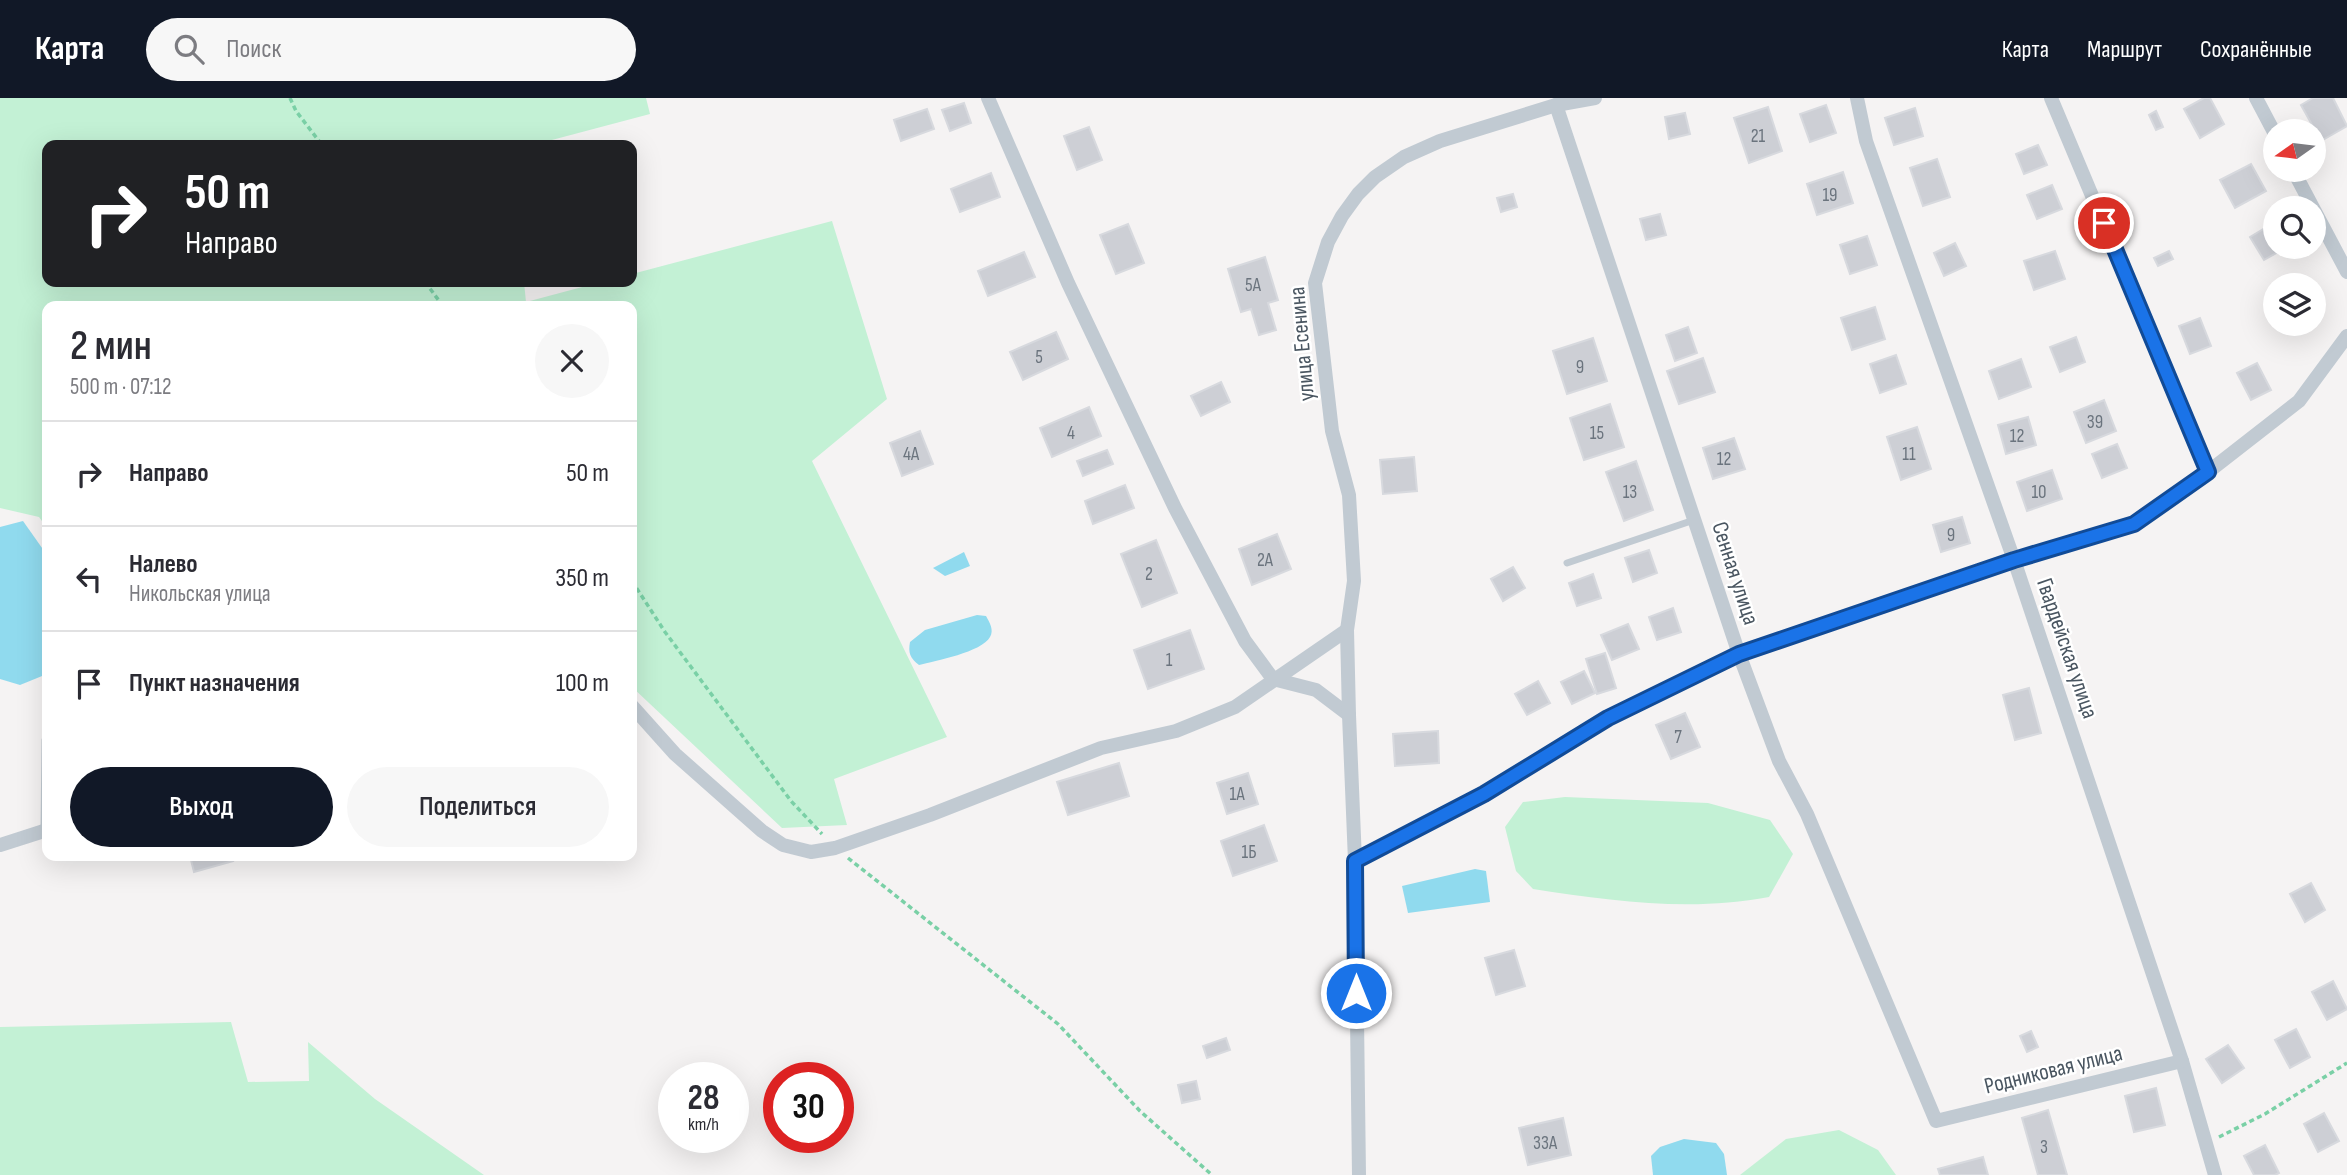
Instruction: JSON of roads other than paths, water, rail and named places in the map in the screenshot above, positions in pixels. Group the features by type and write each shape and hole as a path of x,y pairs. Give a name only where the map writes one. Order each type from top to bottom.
{"street":[{"path":"988,98 1068,283 1175,508 1245,641 1273,679 1317,690 1349,715"},
{"name":"улица Есенина","path":"1359,1175 1355,861 1349,715 1348,630 1353,581 1349,495 1332,430 1315,283 1328,242 1358,194 1376,177 1405,157 1440,141 1556,104 1595,98"},
{"name":"Гвардейская улица","path":"1857,98 1867,141 2014,560 2182,1061 2215,1175"},
{"path":"2051,98 2208,472"},
{"path":"2256,98 2267,119"},
{"name":"Сенная улица","path":"1556,104 1739,654 1779,761 1807,814 1936,1121"},
{"path":"2300,182 2347,272"},
{"path":"1355,861 1484,794 1608,718 1739,654 2014,560 2134,524 2208,472 2299,401 2347,336"},
{"path":"637,712 674,754 762,831 783,845 811,852 835,848 930,815 1101,748 1176,731 1235,707 1348,630"},
{"path":"0,845 42,832"},
{"name":"Родниковая улица","path":"1936,1121 2182,1061"}],"lane":[{"path":"1567,563 1694,520"}],"water":[{"path":"23,521 42,548 42,676 20,685 0,679 0,527"},
{"path":"964,552 970,566 945,576 933,568"},
{"path":"977,615 986,616 992,632 978,647 919,665 912,658 910,642 925,630"},
{"path":"1475,869 1486,871 1490,902 1408,913 1402,886"},
{"path":"1684,1139 1716,1143 1724,1154 1727,1175 1653,1175 1651,1156 1660,1147"}]}
